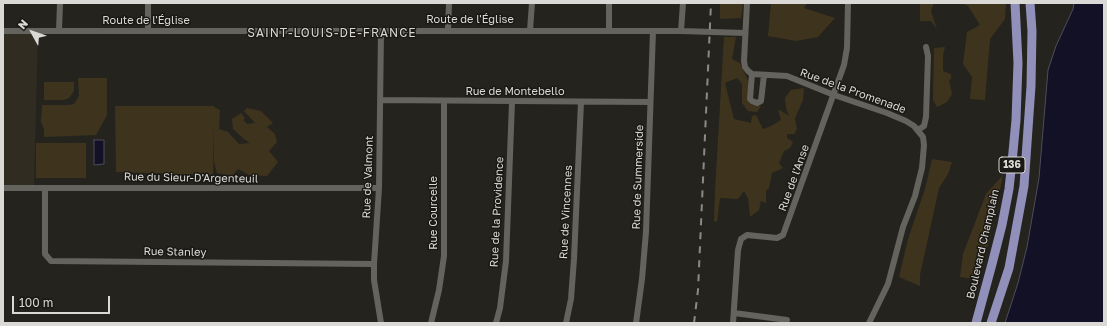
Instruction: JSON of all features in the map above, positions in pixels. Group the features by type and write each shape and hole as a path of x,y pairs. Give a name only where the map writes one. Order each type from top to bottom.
{"main road":[{"name":"Boulevard Champlain","path":"976,323 1002,225 1012,160 1016,120 1018,63 1015,3"},
{"name":"136","path":"991,323 1009,268 1024,186 1031,86 1032,31 1030,3"}],"street":[{"path":"59,31 60,3"},
{"path":"148,3 148,31"},
{"path":"448,30 449,3"},
{"path":"530,30 532,3"},
{"path":"609,3 609,31"},
{"path":"681,31 683,3"},
{"path":"747,3 744,62 745,67 752,74 750,99 757,103 761,101 764,75"},
{"name":"Rue de l'Anse","path":"733,323 738,250 741,239 746,235 777,238 783,235 844,66 847,48 848,3"},
{"name":"Route de l'Église","path":"3,31 530,30 745,33"},
{"name":"Rue de Valmont","path":"381,31 379,188 374,264 374,280 381,323"},
{"name":"Rue de Summerside","path":"636,323 646,232 653,31"},
{"path":"869,323 888,284 903,227 915,196 922,168 924,145 923,137 918,130 924,126 926,116 928,56 926,47"},
{"name":"Rue de la Promenade","path":"752,74 787,76 906,121 918,130"},
{"name":"Rue de Montebello","path":"380,100 650,102"},
{"name":"Rue Courcelle","path":"431,323 439,290 444,256 444,101"},
{"name":"Rue de la Providence","path":"496,323 500,308 506,261 512,102"},
{"name":"Rue de Vincennes","path":"566,323 571,299 574,259 581,102"},
{"name":"Rue du Sieur-D'Argenteuil","path":"3,188 379,188"},
{"name":"Rue Stanley","path":"45,188 45,254 51,261 374,264"},
{"path":"734,313 787,320"}],"shaded area":[{"path":"720,3 743,3 741,18 720,19"},
{"path":"771,3 807,3 804,8 835,18 818,37 796,41 768,36"},
{"path":"920,3 934,3 931,11 937,29 931,21 920,21"},
{"path":"962,3 1006,3 1005,19 990,39 985,100 970,99 972,77 963,64 967,32 980,25 968,6"},
{"path":"1074,3 1104,3 1104,323 1005,323 1018,283 1027,247 1039,178 1048,70 1056,46 1073,9"},
{"path":"38,30 34,187 3,188 3,31"},
{"path":"724,37 736,37 732,59 740,63 749,83 747,99 754,105 761,106 757,112 748,111 742,103 742,84 737,78 725,83 734,119 751,123 752,116 756,115 763,129 771,126 781,120 778,109 789,116 785,98 791,90 804,88 803,100 795,118 797,129 794,134 787,134 787,138 793,142 790,148 784,151 779,163 783,168 772,173 769,188 766,191 766,203 761,201 759,210 750,217 748,198 744,191 738,199 720,198 717,222 714,221 715,191"},
{"path":"945,47 943,55 943,71 951,74 951,79 949,80 952,94 947,102 937,107 933,100 934,48"},
{"path":"78,78 107,78 107,115 96,135 44,137 44,129 41,122 42,105 74,104 79,96"},
{"path":"44,82 74,82 74,91 69,98 64,100 44,100"},
{"path":"115,106 214,106 220,110 219,129 228,132 239,144 250,143 233,129 232,119 241,113 245,118 243,120 247,124 255,123 244,111 247,108 261,111 273,123 267,127 275,134 277,142 269,151 278,162 267,176 249,175 238,169 232,176 217,173 214,162 214,121 213,175 116,172"},
{"path":"94,140 104,140 104,164 94,165"},
{"path":"36,143 86,143 86,178 36,178"},
{"path":"932,159 952,162 948,174 939,188 920,275 920,286 899,277 908,239 925,189"},
{"path":"1003,175 989,242 976,279 960,277 963,254 986,194"}],"railway":[{"path":"694,323 698,290 711,3"}],"district":[{"name":"SAINT-LOUIS-DE-FRANCE","path":"332,33"}]}
